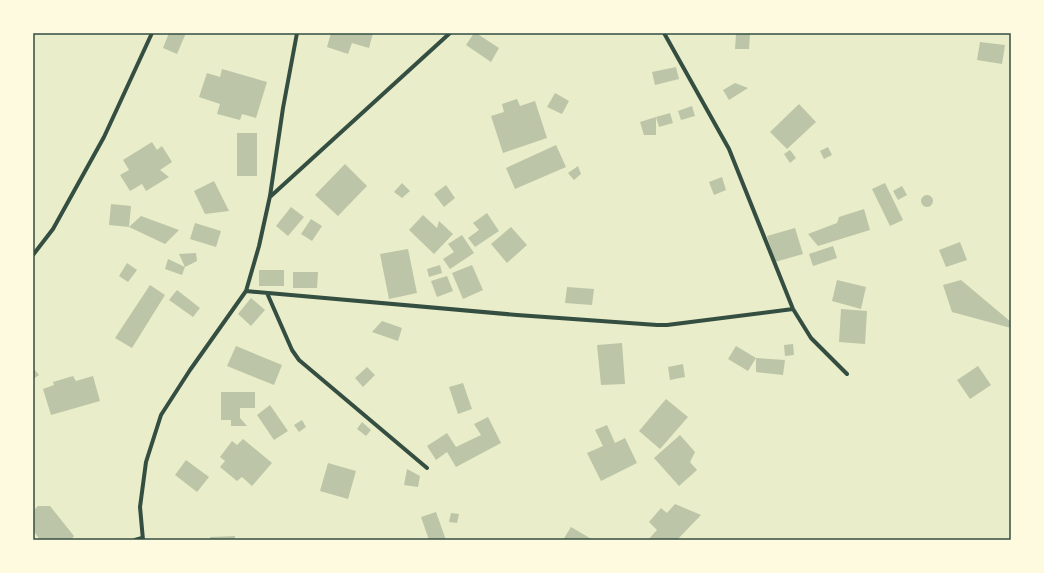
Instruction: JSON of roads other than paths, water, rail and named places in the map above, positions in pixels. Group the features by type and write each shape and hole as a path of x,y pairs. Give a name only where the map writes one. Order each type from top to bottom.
{"street":[{"path":"33,255 53,229 104,137 152,33"},
{"path":"135,540 142,539 140,507 146,462 161,415 190,370 246,291 259,246 270,196 283,108 297,33"},
{"path":"270,196 450,33"},
{"path":"664,33 729,149 793,309 811,338 847,374"},
{"path":"246,291 517,315 657,325 793,309"},
{"path":"267,293 292,350 299,360 427,468"}]}
